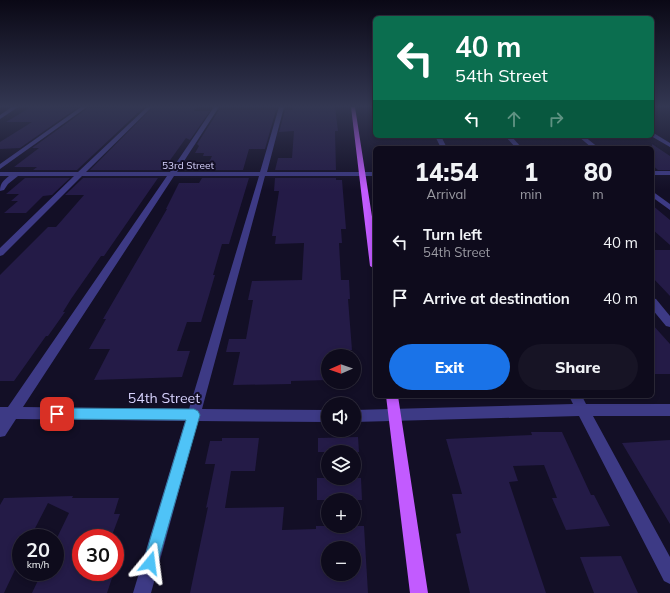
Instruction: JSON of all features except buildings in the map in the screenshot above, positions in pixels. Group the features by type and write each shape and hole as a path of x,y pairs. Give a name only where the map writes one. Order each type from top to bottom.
{"main road":[{"path":"357,135 373,251"},
{"path":"392,398 419,593"}],"street":[{"path":"0,166 45,135"},
{"path":"0,253 121,135"},
{"path":"0,431 6,413 198,135"},
{"path":"142,593 274,135"},
{"path":"654,135 670,145"},
{"path":"510,138 516,146"},
{"path":"584,138 594,146"},
{"path":"654,173 670,173"},
{"name":"53rd Street","path":"0,174 373,174"},
{"path":"2,189 5,183 16,174"},
{"path":"654,195 670,208"},
{"path":"654,304 670,323"},
{"path":"576,398 670,575"},
{"path":"361,416 582,410 670,410"},
{"name":"54th Street","path":"6,413 321,416"}],"route":[{"path":"57,414 194,415 150,563"}]}
